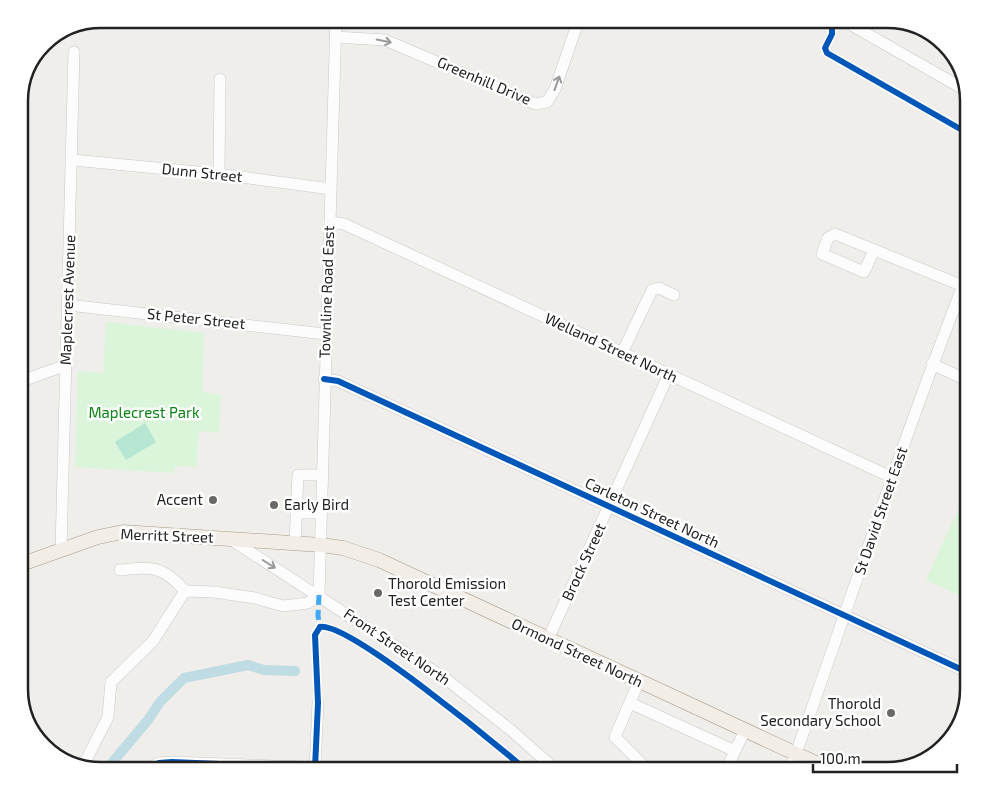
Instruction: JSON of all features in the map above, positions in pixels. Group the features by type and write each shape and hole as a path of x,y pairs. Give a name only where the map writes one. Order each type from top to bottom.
{"main road":[{"name":"Merritt Street","path":"28,562 61,549 123,532 321,545"},
{"name":"Ormond Street North","path":"321,545 343,548 379,560 814,762"}],"street":[{"name":"Townline Road East","path":"319,595 325,334 336,27"},
{"name":"Greenhill Drive","path":"335,38 385,40 535,104 547,102 555,89 576,27"},
{"path":"855,27 959,86"},
{"name":"Maplecrest Avenue","path":"61,549 73,160 74,52"},
{"path":"219,174 220,79"},
{"name":"Dunn Street","path":"73,160 219,174 331,189"},
{"name":"Welland Street North","path":"330,222 344,224 891,477"},
{"path":"874,250 960,285"},
{"path":"622,353 652,290 658,288 674,295"},
{"name":"St David Street East","path":"793,762 846,616 891,477 960,294"},
{"name":"St Peter Street","path":"68,305 325,334"},
{"path":"932,364 960,377"},
{"path":"28,379 66,365"},
{"name":"Brock Street","path":"548,639 610,507 669,374"},
{"name":"Carleton Street North","path":"324,379 338,381 960,669"},
{"path":"295,543 298,476 323,475"},
{"path":"296,513 322,514"},
{"name":"Front Street North","path":"228,538 446,678 514,732 547,762"},
{"path":"120,570 152,567 172,576 185,591 214,592 255,598 283,606 308,603 319,595"},
{"path":"86,760 108,717 111,682 153,641 185,591"},
{"path":"639,681 615,737 640,762"},
{"path":"317,762 318,703"},
{"path":"630,703 735,751"},
{"path":"730,762 745,730"}],"green space":[{"name":"Maplecrest Park","path":"106,322 204,333 202,392 221,395 219,433 199,431 197,467 175,466 174,473 75,467 78,371 103,373"},
{"path":"145,423 156,442 126,460 115,442"},
{"path":"960,506 960,596 926,580"}],"waterway":[{"path":"113,762 148,720 160,702 184,678 248,665 264,670 295,671"}],"marked path":[{"path":"319,595 318,616 320,627"}],"cycle path":[{"path":"832,27 832,34 825,48 827,53 960,129"},
{"path":"324,379 338,381 960,669"},
{"path":"320,627 336,631 391,664 516,762"},
{"path":"315,762 318,703 315,635 320,627"}],"place":[{"name":"Accent","path":"213,500"},
{"name":"Early Bird","path":"274,505"},
{"name":"Thorold Emission Test Center","path":"378,593"},
{"name":"Thorold Secondary School","path":"891,713"}]}
